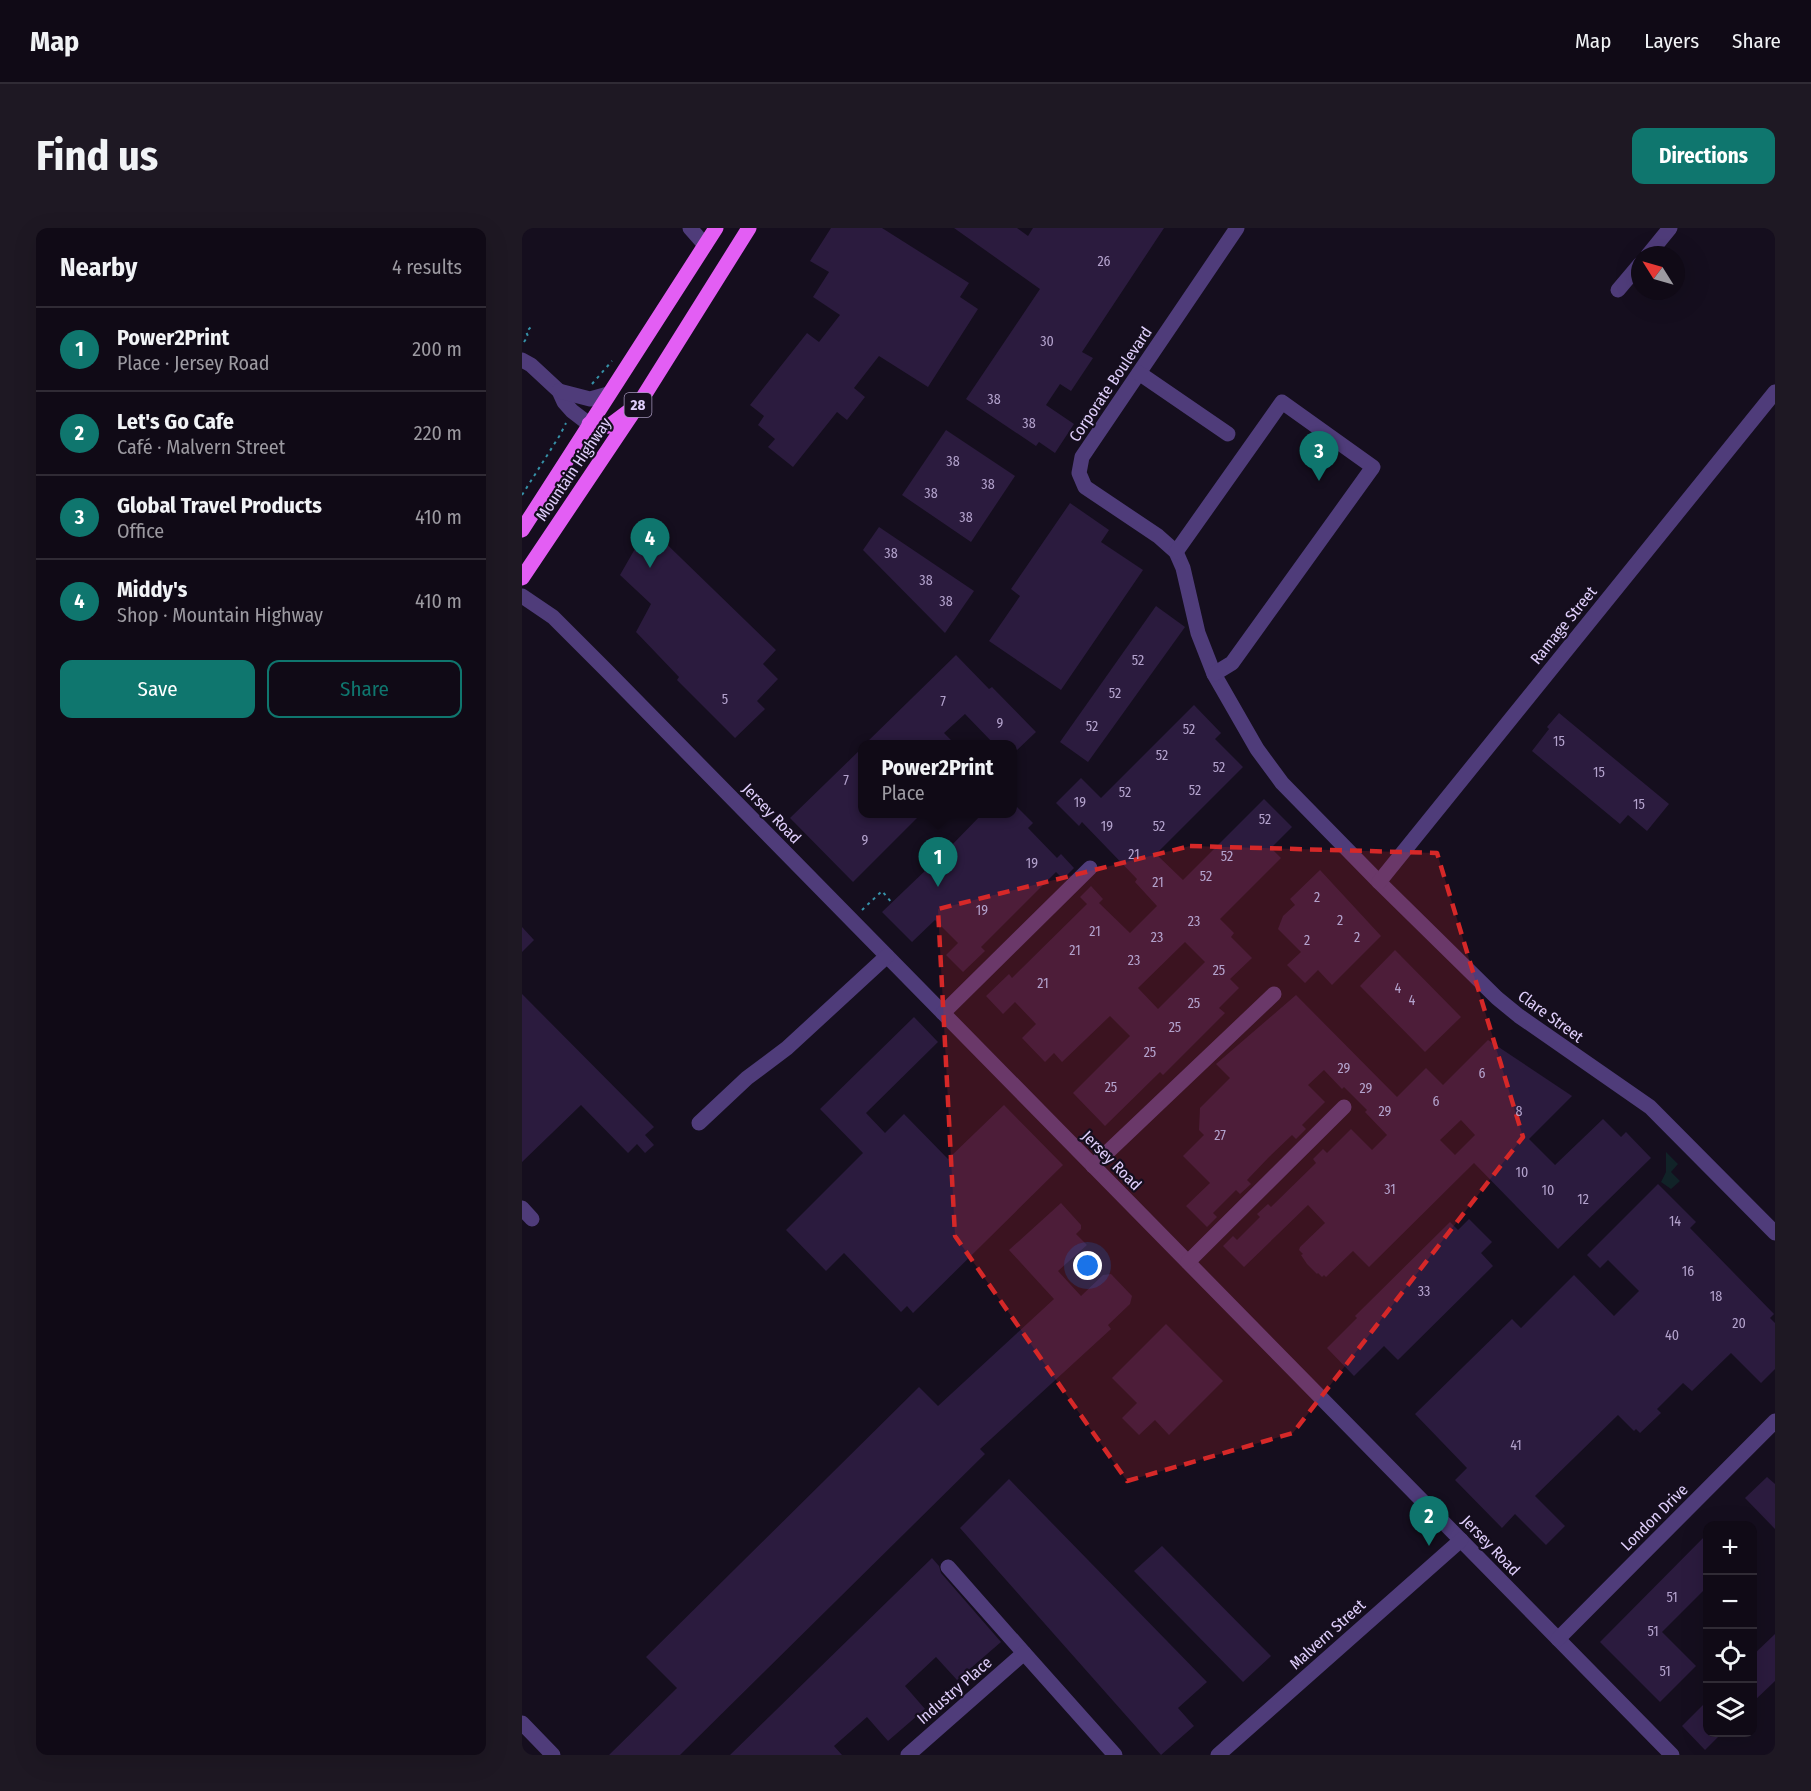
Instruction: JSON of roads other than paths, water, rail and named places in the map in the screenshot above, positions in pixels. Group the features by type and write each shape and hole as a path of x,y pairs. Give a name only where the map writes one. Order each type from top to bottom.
{"main road":[{"name":"Mountain Highway","path":"522,530 716,228"},
{"name":"Mountain Highway","path":"522,578 640,402 749,228"},
{"path":"589,424 595,428 609,426 640,402"}],"street":[{"path":"690,228 705,245"},
{"name":"Corporate Boulevard","path":"1176,552 1158,536 1085,487 1079,473 1082,457 1237,228"},
{"path":"1655,246 1670,228"},
{"path":"1618,290 1631,275"},
{"path":"523,345 526,363 559,391 582,398 597,398 608,394"},
{"path":"1139,373 1228,434"},
{"path":"559,391 564,402 572,411 589,424"},
{"name":"Ramage Street","path":"1378,882 1775,392"},
{"path":"1282,402 1373,467 1232,663 1214,674 1198,633 1183,568 1176,552 1282,402"},
{"name":"Jersey Road","path":"522,596 553,617 1672,1755"},
{"name":"Clare Street","path":"1214,674 1257,749 1282,783 1378,882 1497,998 1650,1107 1775,1233"},
{"path":"943,1013 1090,867"},
{"path":"699,1123 747,1078 787,1048 887,956"},
{"path":"1093,1166 1274,994"},
{"path":"1188,1262 1344,1107"},
{"name":"London Drive","path":"1558,1639 1775,1421"},
{"name":"Malvern Street","path":"1218,1755 1461,1540"},
{"path":"948,1567 1115,1755"},
{"name":"Industry Place","path":"908,1755 1024,1653"},
{"path":"522,1723 553,1755"}],"place":[{"name":"Global Travel Products","path":"1319,481"},
{"name":"Middy's","path":"650,568"},
{"name":"Power2Print","path":"938,887"},
{"name":"Let's Go Cafe","path":"1429,1546"}]}
